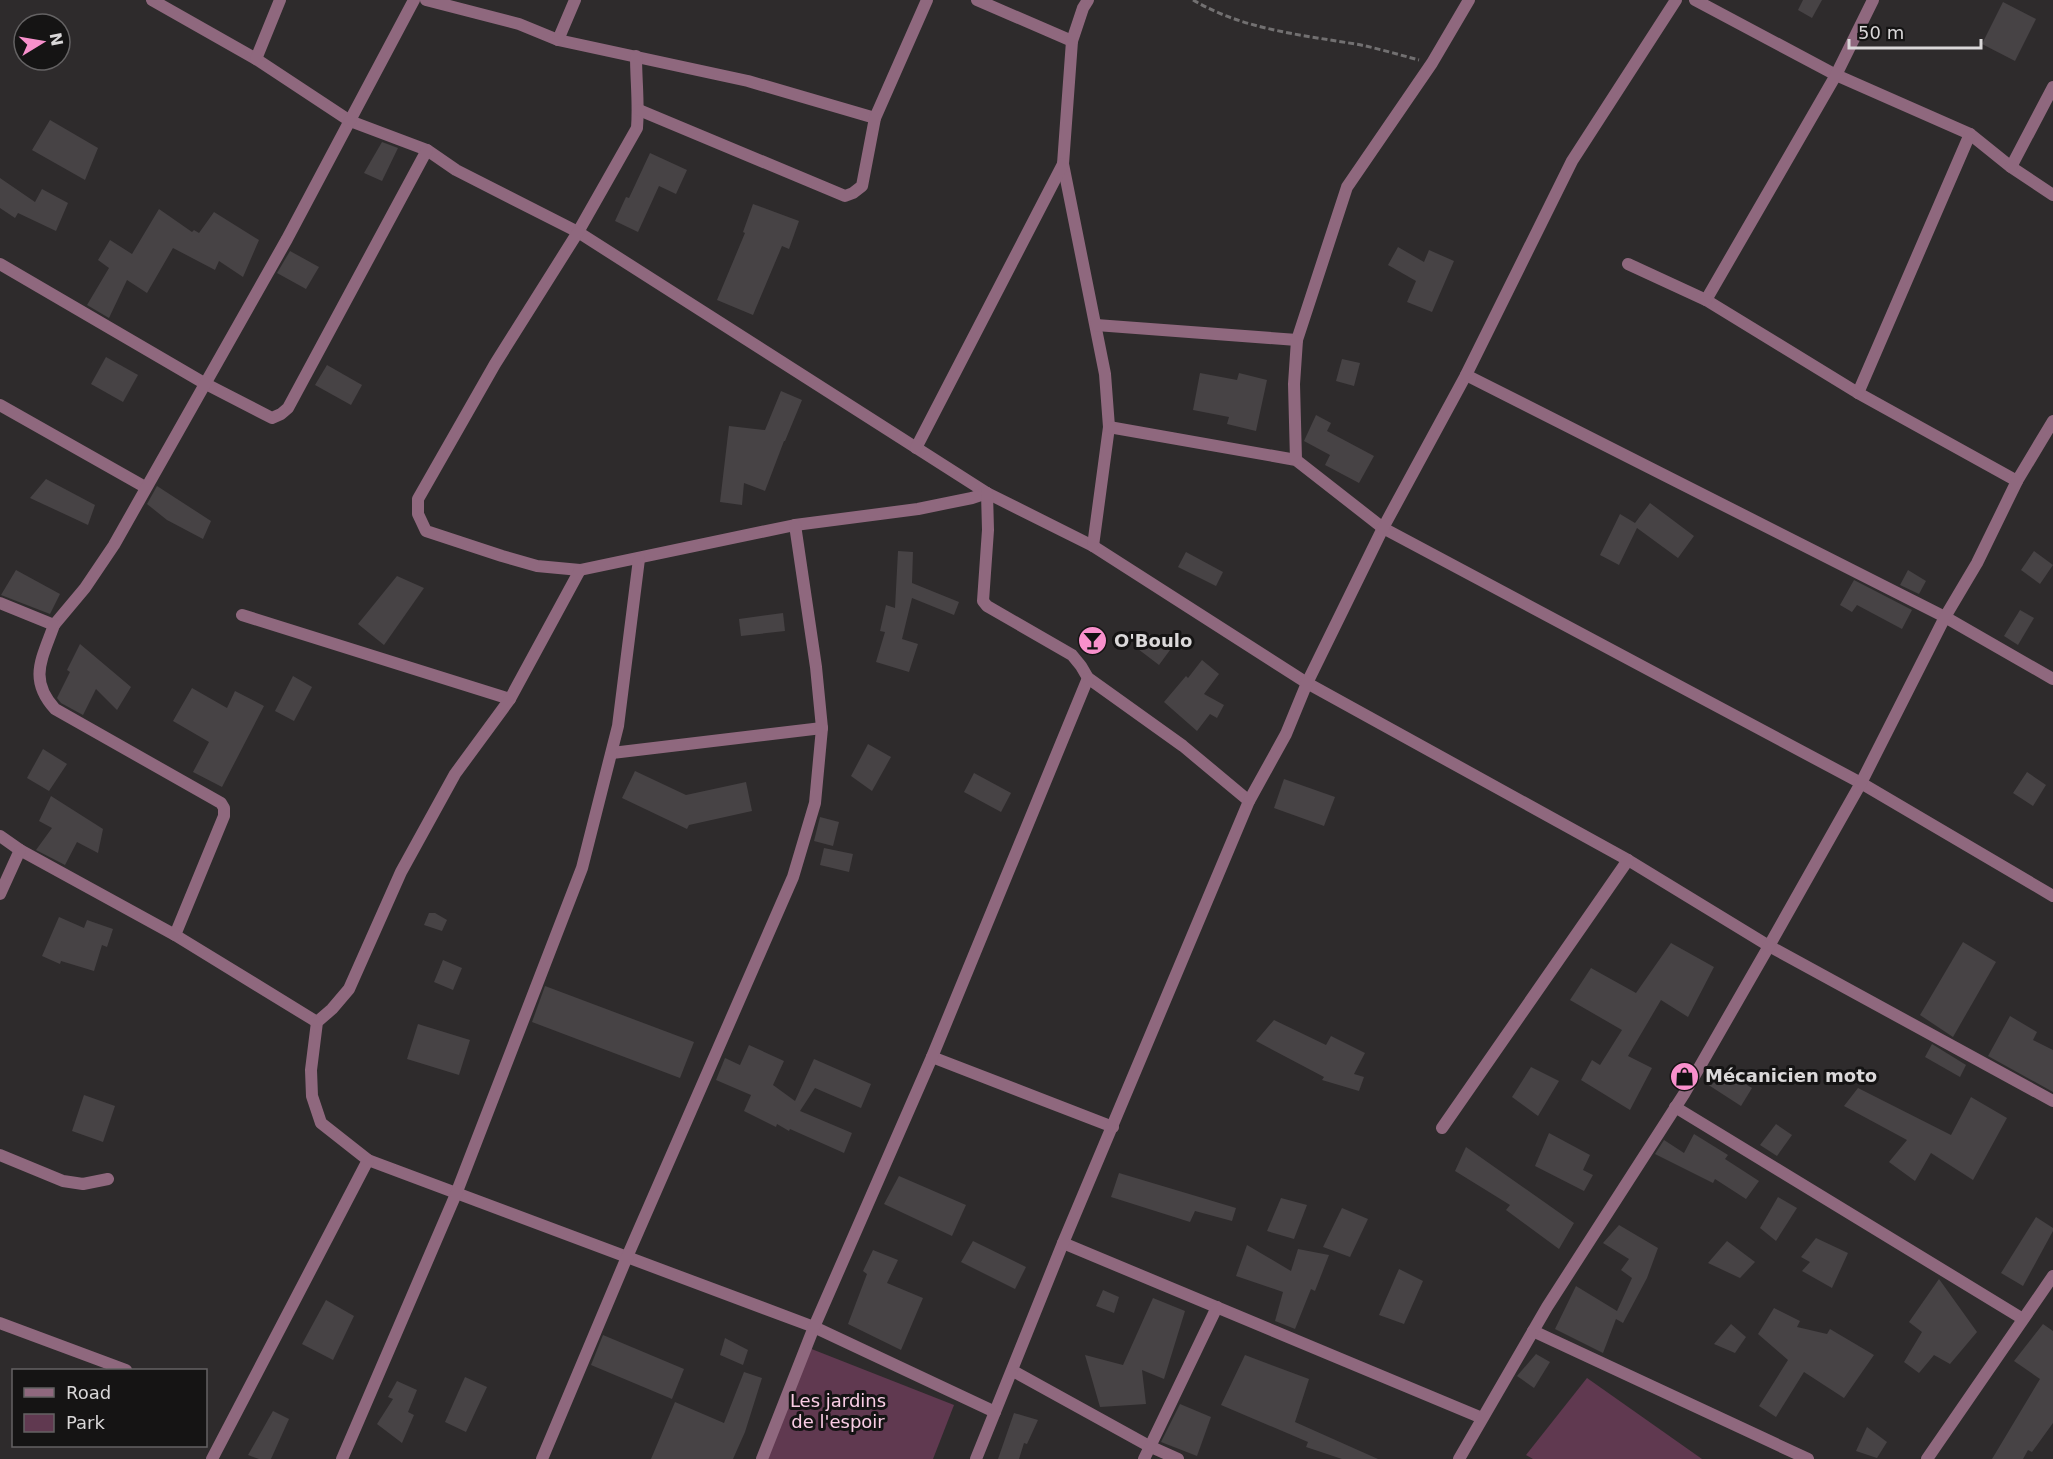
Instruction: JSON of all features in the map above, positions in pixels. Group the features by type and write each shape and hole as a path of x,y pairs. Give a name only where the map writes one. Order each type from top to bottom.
{"street":[{"path":"152,0 255,59 350,121 427,150 456,170 578,232 987,493 1093,546 1307,683 1628,860 1769,946 2053,1101"},
{"path":"255,59 280,0"},
{"path":"175,935 224,816 224,808 221,803 55,709 43,696 40,686 40,662 54,626 85,588 114,544 286,239 414,0"},
{"path":"426,0 519,24 558,40 747,81 875,118"},
{"path":"558,40 576,0"},
{"path":"639,110 845,196 853,193 862,186 875,118 927,0"},
{"path":"977,0 1072,41"},
{"path":"1088,0 1072,41 1064,164 1105,374 1109,427 1093,546"},
{"path":"1296,460 1294,384 1297,340 1347,187 1432,63 1469,0"},
{"path":"976,1459 1063,1243 1249,801 1286,734 1307,683 1383,528 1466,375 1572,161 1676,0"},
{"path":"1695,0 1836,75 1970,134 2011,167 2053,195"},
{"path":"1706,300 1836,75 1873,0"},
{"path":"636,56 636,98 639,110 637,128 578,232 495,364 418,499 418,514 426,531 537,566 580,570 795,525 918,508 987,493"},
{"path":"2011,167 2053,87"},
{"path":"1858,393 1970,134"},
{"path":"0,264 204,383 272,418 288,408 427,150"},
{"path":"916,448 1064,164"},
{"path":"1628,264 1706,300 1858,393 2017,481"},
{"path":"1096,325 1297,340"},
{"path":"1466,375 1945,617 2053,679"},
{"path":"0,405 145,487"},
{"path":"1459,1459 1533,1331 1675,1107 1769,946 1861,783 1945,617 1977,563 2017,481 2053,421"},
{"path":"1109,427 1296,460 1383,528 1861,783 2053,896"},
{"path":"987,493 988,530 983,601 987,606 1072,656 1082,666 1088,678 1183,746 1249,801"},
{"path":"542,1459 627,1257 793,877 815,803 822,728 816,667 795,525"},
{"path":"342,1459 456,1194 582,868 618,726 639,559"},
{"path":"580,570 510,699 455,774 401,873 349,989 317,1022 311,1070 312,1096 321,1123 368,1160 813,1327 995,1412"},
{"path":"0,603 54,626"},
{"path":"242,615 510,699"},
{"path":"762,1459 813,1327 932,1057 1088,678"},
{"path":"612,753 822,728"},
{"path":"0,836 20,850 175,935 317,1022"},
{"path":"0,894 20,850"},
{"path":"1442,1128 1628,860"},
{"path":"932,1057 1113,1127"},
{"path":"1675,1107 2023,1319"},
{"path":"0,1155 63,1181 83,1184 108,1179"},
{"path":"212,1459 368,1160"},
{"path":"1063,1243 1482,1418"},
{"path":"1927,1459 2053,1276"},
{"path":"1144,1459 1217,1307"},
{"path":"0,1323 121,1369"},
{"path":"1533,1331 1808,1459"},
{"path":"1013,1371 1149,1446 1178,1459"}],"path":[{"path":"1193,0 1220,13 1270,30 1363,46 1432,63"}],"green space":[{"name":"Les jardins de l'espoir","path":"809,1348 954,1405 933,1459 767,1459"},
{"path":"1587,1378 1702,1459 1533,1459 1526,1455"}],"building":[{"path":"1803,0 1822,0 1812,18 1798,10"},
{"path":"2003,2 2036,19 2015,61 1982,44"},
{"path":"50,120 98,148 85,180 32,150"},
{"path":"382,142 398,148 382,181 364,173"},
{"path":"650,153 687,170 676,194 659,186 638,232 615,221 626,197 629,198"},
{"path":"0,178 35,202 42,189 68,203 56,231 18,213 15,218 0,208"},
{"path":"753,204 799,221 789,249 782,246 753,315 717,300 745,233 743,232"},
{"path":"159,209 192,232 194,230 199,233 214,212 259,240 243,277 219,261 215,270 173,248 147,293 127,280 109,318 87,305 109,268 98,260 110,240 132,254"},
{"path":"1398,247 1424,262 1429,250 1454,261 1432,312 1407,302 1416,281 1388,265"},
{"path":"290,251 319,267 306,289 277,273"},
{"path":"106,357 138,375 123,402 91,384"},
{"path":"1342,359 1360,363 1354,386 1336,381"},
{"path":"327,365 362,385 351,405 315,385"},
{"path":"1200,373 1237,380 1239,373 1267,380 1256,431 1227,424 1229,417 1193,410"},
{"path":"781,391 802,400 765,491 744,483 742,505 720,502 729,426 765,430"},
{"path":"1316,415 1331,423 1327,431 1374,456 1359,483 1325,465 1330,455 1304,441"},
{"path":"46,479 95,505 88,525 30,498"},
{"path":"157,486 211,521 203,539 167,520 147,504"},
{"path":"1650,503 1694,536 1678,558 1637,528 1619,565 1600,555 1620,514 1635,523"},
{"path":"898,551 913,552 912,583 959,602 954,615 912,598 902,639 918,644 909,672 876,662 885,632 880,631 886,605 895,608"},
{"path":"2034,551 2053,565 2040,584 2021,570"},
{"path":"1186,552 1223,572 1216,586 1178,567"},
{"path":"16,570 60,594 50,614 1,595"},
{"path":"1908,570 1926,581 1919,594 1900,585"},
{"path":"397,576 424,588 384,645 358,624"},
{"path":"1854,580 1912,610 1902,629 1857,605 1852,612 1840,605"},
{"path":"2020,610 2034,618 2018,645 2004,636"},
{"path":"783,613 785,631 741,636 739,619"},
{"path":"1149,634 1170,650 1159,665 1138,649"},
{"path":"80,644 131,687 117,710 96,689 83,715 61,703 57,698"},
{"path":"1202,660 1219,674 1204,694 1224,705 1217,718 1210,714 1197,731 1164,702"},
{"path":"293,676 312,687 294,721 275,711"},
{"path":"192,688 227,708 235,691 264,706 222,787 193,772 209,742 173,721"},
{"path":"868,744 891,757 872,791 851,776"},
{"path":"43,749 67,764 49,791 27,778"},
{"path":"635,771 686,795 746,782 752,811 689,825 687,829 622,798"},
{"path":"2027,772 2046,785 2033,806 2013,793"},
{"path":"974,773 1011,793 1001,812 964,792"},
{"path":"1284,779 1335,797 1324,826 1274,808"},
{"path":"51,796 103,829 98,853 77,842 65,865 36,850 52,828 39,821"},
{"path":"820,817 839,822 833,846 814,841"},
{"path":"824,848 853,854 849,872 820,865"},
{"path":"429,913 435,913 447,920 442,931 424,925"},
{"path":"59,917 84,928 87,920 113,929 107,947 102,945 94,971 61,961 60,964 42,956"},
{"path":"1963,942 1996,962 1953,1037 1920,1015"},
{"path":"1671,943 1714,967 1688,1017 1661,1000 1628,1056 1652,1068 1630,1110 1581,1080 1592,1060 1600,1065 1622,1030 1570,1000 1591,968 1636,993"},
{"path":"443,960 462,968 453,990 434,982"},
{"path":"545,986 694,1042 680,1078 532,1022"},
{"path":"2010,1016 2037,1032 2033,1040 2053,1050 2053,1092 1988,1056"},
{"path":"1274,1020 1326,1045 1331,1036 1365,1053 1354,1074 1364,1077 1359,1091 1322,1080 1324,1077 1256,1041"},
{"path":"418,1024 470,1040 459,1075 407,1059"},
{"path":"1932,1044 1966,1065 1960,1077 1925,1057"},
{"path":"749,1045 784,1061 773,1085 795,1101 814,1059 871,1084 861,1108 815,1088 800,1111 852,1133 844,1153 777,1124 776,1127 744,1111 751,1095 716,1080 725,1058 740,1065"},
{"path":"1531,1067 1559,1081 1538,1116 1512,1097"},
{"path":"1718,1067 1752,1088 1741,1106 1707,1084"},
{"path":"1858,1088 1951,1135 1971,1097 2007,1118 1973,1180 1931,1153 1915,1181 1889,1162 1907,1140 1844,1106"},
{"path":"84,1095 115,1106 103,1142 72,1131"},
{"path":"1776,1124 1792,1135 1777,1156 1760,1145"},
{"path":"1549,1133 1590,1155 1583,1170 1593,1175 1584,1191 1535,1166"},
{"path":"1694,1134 1728,1155 1725,1159 1759,1181 1746,1199 1715,1179 1713,1183 1655,1154 1664,1140 1684,1153"},
{"path":"1466,1147 1574,1223 1559,1249 1506,1210 1510,1205 1455,1171"},
{"path":"1119,1173 1236,1208 1232,1221 1195,1211 1190,1222 1111,1197"},
{"path":"899,1176 966,1205 952,1236 884,1204"},
{"path":"1778,1197 1797,1208 1776,1241 1760,1228"},
{"path":"1281,1198 1307,1205 1294,1239 1267,1231"},
{"path":"1342,1208 1368,1219 1350,1257 1323,1247"},
{"path":"2036,1217 2053,1228 2053,1231 2023,1286 2001,1273"},
{"path":"1619,1225 1658,1248 1647,1278 1623,1323 1616,1319 1603,1353 1555,1329 1576,1286 1617,1311 1632,1278 1621,1270 1629,1259 1603,1243"},
{"path":"1816,1238 1848,1253 1832,1288 1802,1271 1810,1262 1801,1257"},
{"path":"973,1241 1026,1267 1015,1289 961,1262"},
{"path":"1727,1241 1755,1262 1740,1278 1708,1263"},
{"path":"1247,1245 1291,1271 1298,1249 1329,1255 1315,1291 1311,1289 1295,1329 1275,1321 1283,1292 1236,1276"},
{"path":"873,1250 898,1260 887,1283 923,1298 901,1350 848,1324 867,1274 863,1271"},
{"path":"1399,1269 1423,1281 1404,1324 1379,1315"},
{"path":"1939,1279 1977,1332 1950,1364 1934,1355 1919,1373 1904,1362 1922,1332 1909,1322"},
{"path":"1103,1290 1119,1297 1114,1313 1096,1306"},
{"path":"1153,1298 1185,1311 1164,1379 1142,1370 1146,1404 1100,1407 1085,1355 1123,1365"},
{"path":"326,1300 354,1316 333,1360 302,1344"},
{"path":"1774,1308 1800,1321 1797,1327 1827,1334 1830,1329 1874,1355 1844,1398 1804,1372 1776,1417 1759,1406 1788,1360 1758,1334"},
{"path":"1731,1324 1746,1337 1735,1353 1714,1344"},
{"path":"2043,1324 2053,1331 2053,1423 2032,1452 2028,1450 2023,1459 1992,1459 2040,1379 2014,1361"},
{"path":"603,1335 684,1369 672,1399 591,1365"},
{"path":"725,1338 748,1350 743,1365 720,1355"},
{"path":"1536,1354 1550,1362 1534,1388 1517,1376"},
{"path":"1245,1355 1309,1379 1295,1422 1378,1459 1342,1459 1306,1447 1308,1442 1221,1405"},
{"path":"744,1372 762,1378 745,1432 733,1459 651,1459 675,1402 724,1423"},
{"path":"465,1377 487,1387 466,1432 445,1422"},
{"path":"397,1381 417,1390 408,1412 414,1415 402,1443 377,1424 393,1399 388,1397"},
{"path":"1180,1404 1211,1417 1197,1456 1161,1442"},
{"path":"273,1411 289,1419 271,1459 259,1459 248,1455"},
{"path":"1014,1413 1038,1420 1027,1444 1024,1443 1019,1459 998,1459"},
{"path":"1867,1427 1887,1442 1877,1458 1856,1451"}],"place":[{"name":"O'Boulo","path":"1093,641"},
{"name":"Mécanicien moto","path":"1684,1076"}]}
